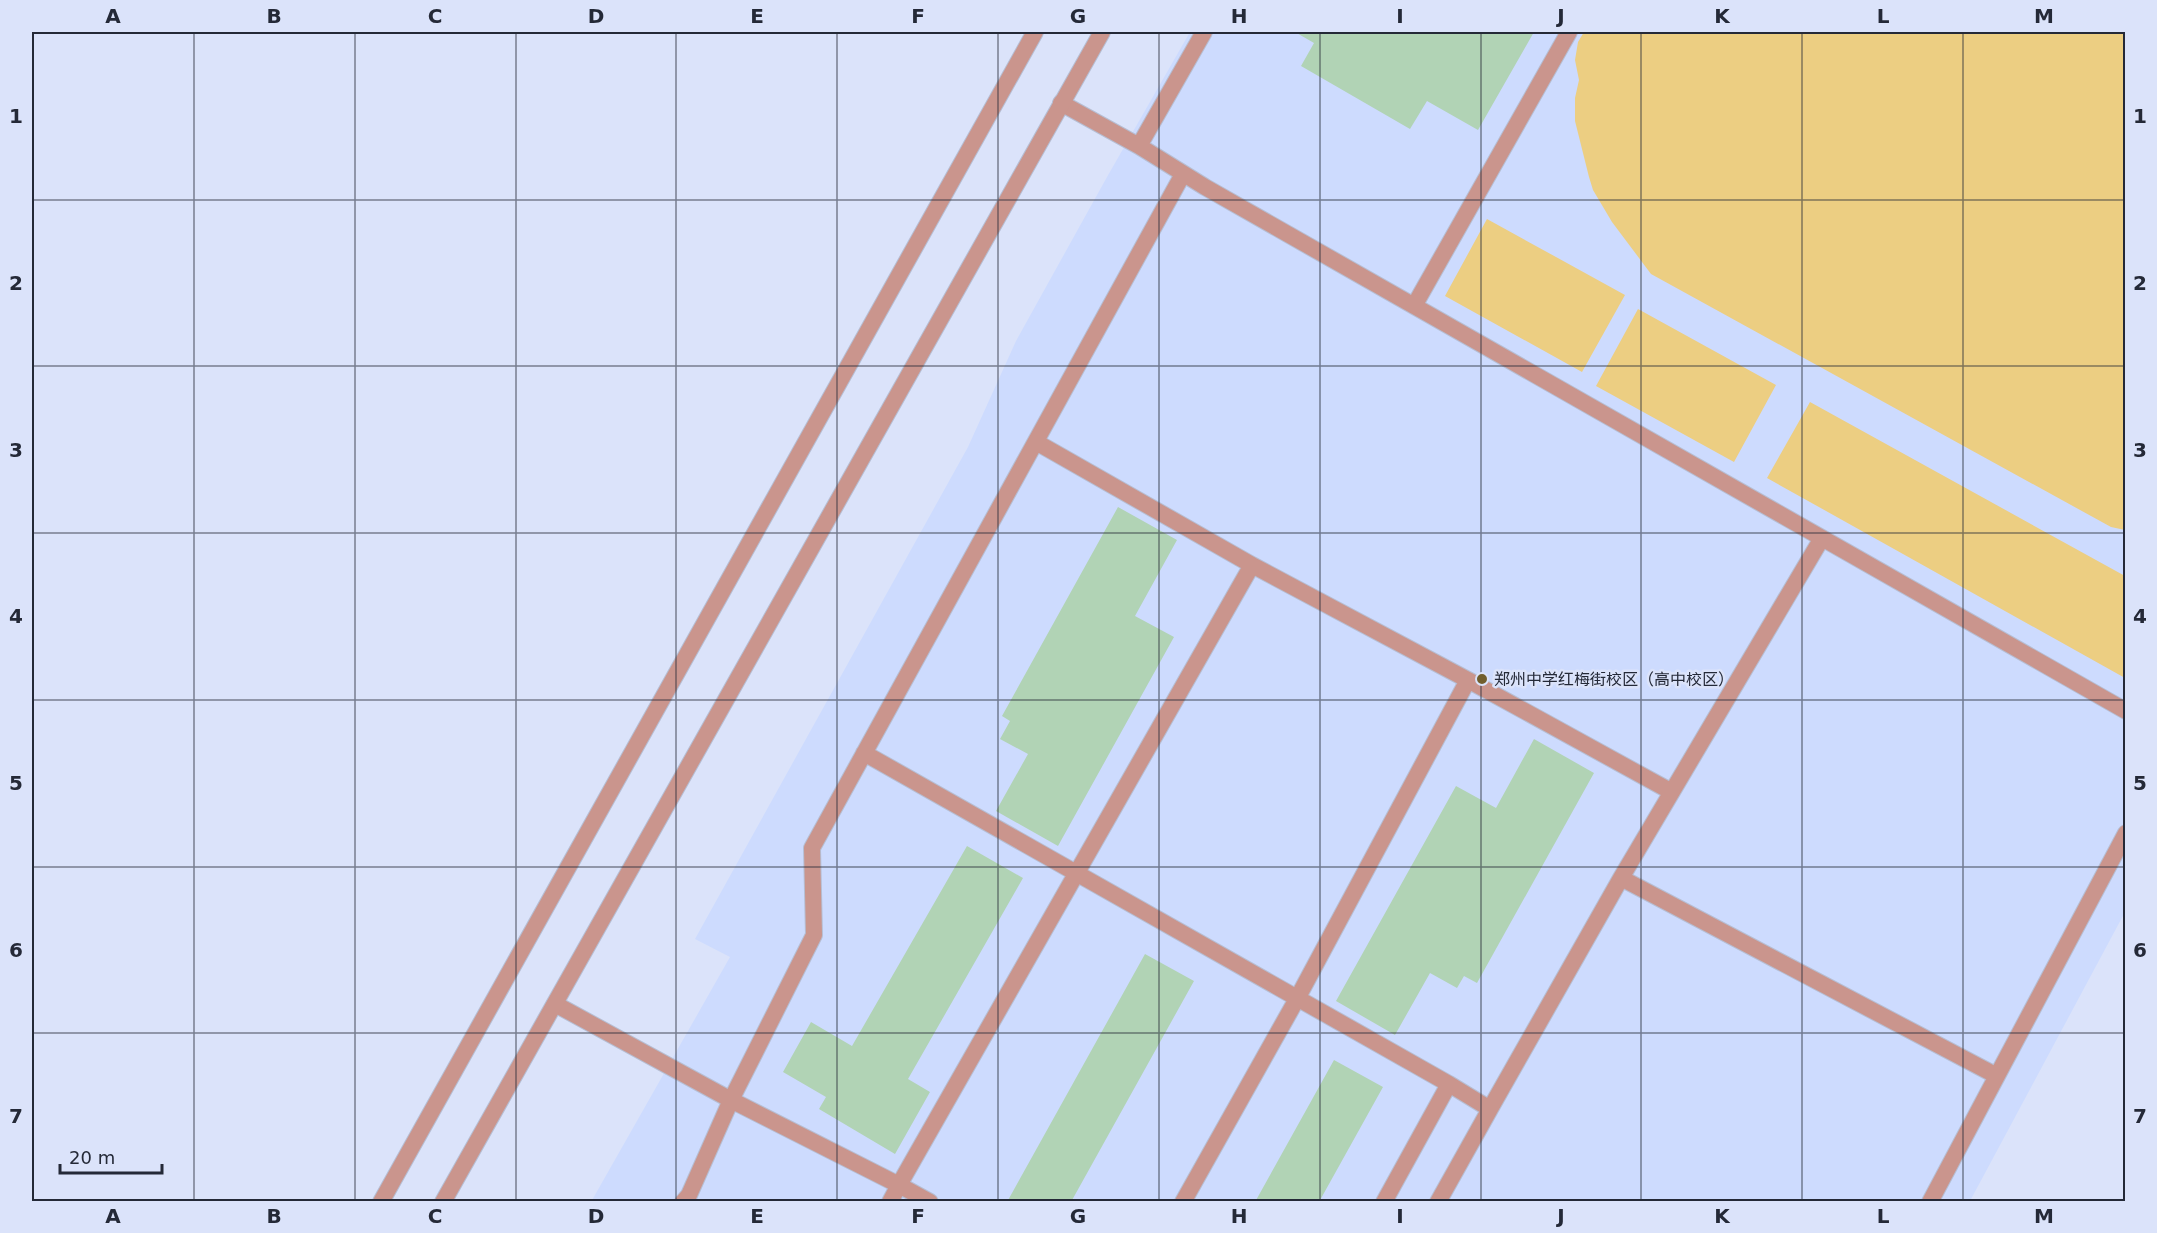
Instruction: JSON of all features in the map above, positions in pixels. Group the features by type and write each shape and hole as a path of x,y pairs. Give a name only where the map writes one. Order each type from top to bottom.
{"street":[{"path":"381,1202 1035,32"},
{"path":"443,1202 1102,32"},
{"path":"1139,146 1204,32"},
{"path":"1414,306 1569,32"},
{"path":"1061,103 2126,711"},
{"path":"691,1199 731,1100 814,935 812,848 1183,174"},
{"path":"1036,442 1252,565 1672,792"},
{"path":"1438,1202 1621,879 1822,538"},
{"path":"890,1202 1252,565"},
{"path":"1183,1202 1298,997 1468,680"},
{"path":"864,753 1298,997 1490,1109"},
{"path":"1930,1202 2126,833"},
{"path":"1621,879 1997,1076"},
{"path":"555,1004 731,1100 930,1202"},
{"path":"1389,1199 1449,1084"}],"shaded area":[{"name":"郑州中学红梅街校区（高中校区）","path":"1190,32 2125,32 2125,912 1970,1201 591,1202 730,957 695,939 968,447 1016,341"},
{"path":"1584,32 2125,32 2125,530 2111,527 1651,274 1612,222 1593,190 1589,177 1575,121 1575,98 1579,80 1575,60 1578,42"},
{"path":"1487,219 1625,295 1582,372 1445,296"},
{"path":"1638,309 1776,385 1734,462 1596,386"},
{"path":"1810,402 2125,576 2125,678 1767,478"}],"building":[{"path":"1295,32 1534,32 1478,130 1427,101 1410,129 1301,66 1314,43"},
{"path":"1118,507 1177,540 1135,616 1174,637 1058,846 996,811 1028,754 1000,739 1010,721 1002,716"},
{"path":"1534,739 1594,773 1477,983 1464,976 1457,988 1430,973 1395,1035 1336,1001 1456,786 1496,808"},
{"path":"967,846 1023,878 908,1079 930,1092 895,1154 819,1109 826,1097 783,1072 811,1022 852,1046"},
{"path":"1145,954 1194,981 1071,1202 1007,1202"},
{"path":"1334,1060 1383,1087 1319,1202 1255,1202"}],"place":[{"name":"郑州中学红梅街校区（高中校区）","path":"1482,679"}]}
